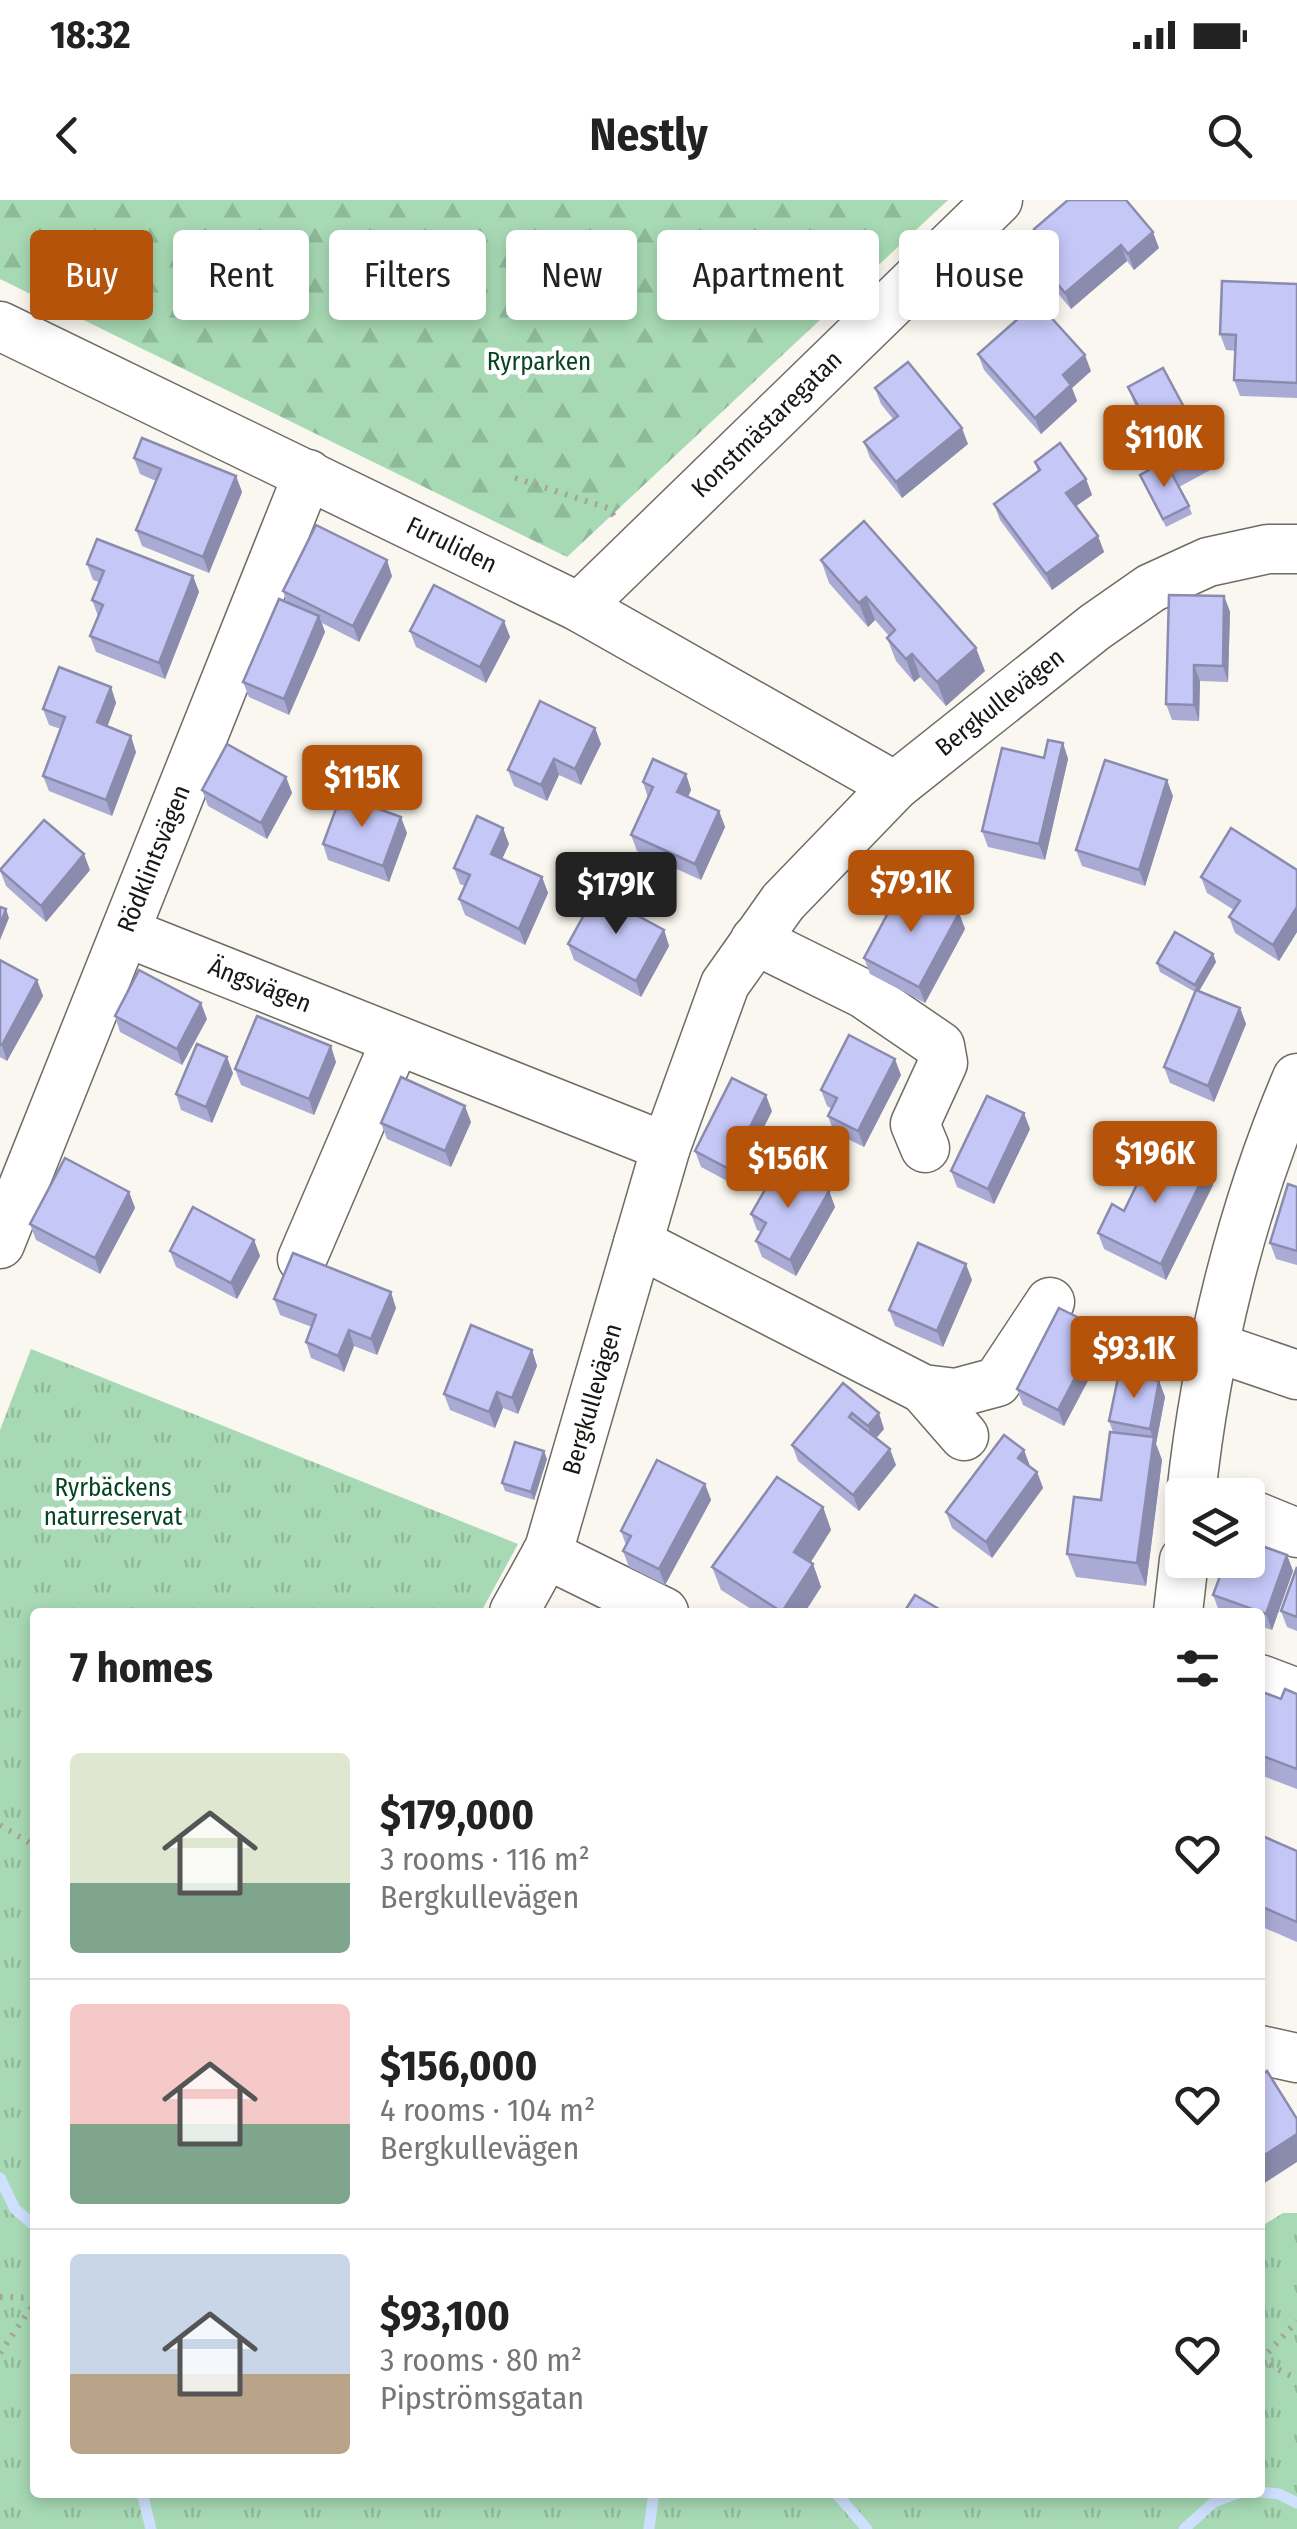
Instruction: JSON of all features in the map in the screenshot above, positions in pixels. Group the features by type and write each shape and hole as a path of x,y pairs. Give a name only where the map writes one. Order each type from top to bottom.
{"street":[{"name":"Konstmästaregatan","path":"580,607 998,200"},
{"name":"Furuliden","path":"0,326 580,607 895,786"},
{"name":"Rödklintsvägen","path":"0,1244 308,474"},
{"name":"Bergkullevägen","path":"516,1608 546,1554 666,1148 725,984 756,940 795,889 895,786 1094,627 1151,588 1208,562 1268,549 1297,549"},
{"name":"Ängsvägen","path":"125,932 666,1148"},
{"path":"756,940 864,994 940,1046 943,1063 915,1124 925,1148"},
{"path":"302,1259 396,1040"},
{"path":"1196,1478 1215,1347 1270,1140 1297,1078"},
{"path":"638,1243 922,1389 956,1393 997,1382 1050,1302"},
{"path":"1215,1347 1297,1375"},
{"path":"922,1389 964,1436"},
{"path":"1265,1520 1297,1532"},
{"path":"546,1554 656,1608"},
{"path":"1178,1608 1182,1578"},
{"path":"1265,1681 1297,1693"},
{"path":"1265,2051 1297,2058"}],"path":[{"path":"515,478 608,508 638,549"},
{"path":"0,1825 30,1843"},
{"path":"0,2297 30,2300"},
{"path":"0,2352 30,2307"},
{"path":"1265,2355 1297,2321"},
{"path":"1265,2363 1297,2379"}],"green space":[{"name":"Ryrparken","path":"0,200 948,200 916,230 899,230 899,246 879,265 879,230 657,230 657,320 820,320 567,557 84,320 153,320 153,230 30,230 30,294 0,279"},
{"name":"Ryrbäckens naturreservat","path":"31,1349 518,1544 483,1608 30,1608 30,2498 1265,2498 1265,2224 1283,2213 1297,2213 1297,2529 0,2529 0,1430"}],"building":[{"path":"1068,200 1126,200 1153,232 1128,254 1121,245 1065,293 1059,286 1059,230 1034,229"},
{"path":"1222,281 1297,284 1297,383 1234,380 1236,335 1220,334"},
{"path":"1017,320 1053,320 1085,355 1063,375 1071,385 1035,418 978,354"},
{"path":"908,362 962,428 896,482 864,442 898,416 875,388"},
{"path":"1163,368 1208,452 1173,471 1128,387"},
{"path":"142,438 236,476 203,557 136,530 161,469 134,458"},
{"path":"1060,443 1086,479 1066,493 1098,536 1046,574 994,504 1040,470 1035,462"},
{"path":"1165,461 1189,506 1163,519 1140,475"},
{"path":"864,521 976,648 937,682 912,654 906,659 887,638 895,630 866,597 859,603 821,560"},
{"path":"316,525 387,560 353,626 283,591"},
{"path":"97,539 193,576 159,663 90,636 103,605 92,600 104,571 87,564"},
{"path":"434,585 504,621 480,667 410,631"},
{"path":"1169,595 1224,596 1223,666 1194,665 1194,705 1166,704"},
{"path":"279,599 319,616 284,699 243,682"},
{"path":"59,667 111,687 97,722 131,736 106,800 43,776 65,717 43,709"},
{"path":"540,701 595,728 575,769 554,759 541,785 508,770"},
{"path":"1048,740 1063,743 1039,844 982,831 1002,748 1044,758"},
{"path":"227,744 286,777 261,823 202,790"},
{"path":"653,759 686,774 677,792 719,811 695,864 631,835 653,787 643,782"},
{"path":"1105,760 1167,780 1139,870 1076,850"},
{"path":"341,795 401,817 383,866 323,844"},
{"path":"477,816 503,828 491,854 542,877 519,929 459,899 470,875 454,868"},
{"path":"44,820 84,854 41,906 0,870"},
{"path":"1231,828 1297,870 1297,907 1273,945 1229,917 1240,901 1201,877"},
{"path":"904,883 959,913 919,987 864,958"},
{"path":"596,893 664,930 636,981 568,944"},
{"path":"1175,932 1213,954 1195,985 1157,963"},
{"path":"0,960 37,980 2,1045 0,1044"},
{"path":"139,970 201,1003 177,1049 115,1016"},
{"path":"1196,990 1240,1008 1208,1086 1164,1067"},
{"path":"257,1016 331,1046 309,1099 235,1069"},
{"path":"849,1035 895,1059 858,1131 828,1116 837,1098 821,1090"},
{"path":"197,1044 227,1057 206,1107 176,1094"},
{"path":"401,1077 465,1106 445,1151 381,1123"},
{"path":"732,1078 766,1095 729,1169 695,1151"},
{"path":"987,1096 1024,1113 988,1189 951,1171"},
{"path":"1156,1145 1207,1169 1161,1264 1098,1233 1112,1204 1124,1211"},
{"path":"65,1158 129,1192 95,1258 30,1224"},
{"path":"780,1164 829,1191 790,1260 756,1241 766,1223 751,1214"},
{"path":"1288,1184 1297,1187 1297,1251 1270,1243"},
{"path":"193,1207 254,1240 231,1283 170,1251"},
{"path":"918,1243 966,1264 937,1331 889,1310"},
{"path":"293,1253 391,1292 371,1339 349,1330 338,1356 306,1342 316,1315 274,1299"},
{"path":"1059,1308 1087,1322 1081,1333 1095,1340 1058,1410 1017,1389"},
{"path":"471,1325 532,1350 512,1398 497,1392 489,1412 444,1394"},
{"path":"1119,1373 1159,1381 1150,1429 1109,1421"},
{"path":"843,1383 879,1413 868,1426 852,1413 849,1417 890,1449 853,1495 792,1445"},
{"path":"1110,1432 1154,1437 1137,1563 1067,1554 1074,1497 1101,1500"},
{"path":"1004,1435 1024,1450 1018,1458 1037,1472 986,1542 946,1512"},
{"path":"515,1442 544,1451 531,1492 502,1483"},
{"path":"657,1460 705,1484 659,1569 623,1551 631,1536 621,1531"},
{"path":"777,1477 823,1507 794,1552 813,1564 785,1608 776,1608 712,1567"},
{"path":"1265,1547 1287,1555 1266,1614 1265,1608 1249,1608 1213,1595 1219,1578 1265,1578"},
{"path":"1297,1567 1297,1617 1281,1611"},
{"path":"915,1595 937,1608 907,1608"},
{"path":"1285,1689 1297,1694 1297,1769 1265,1757 1265,1693 1281,1699"},
{"path":"1265,1837 1297,1851 1297,1922 1265,1908"},
{"path":"1265,2072 1297,2119 1297,2134 1265,2155"}],"waterway":[{"path":"0,2178 15,2209 30,2222"},
{"path":"1265,2493 1297,2503"},
{"path":"143,2498 151,2529"},
{"path":"649,2529 653,2498"},
{"path":"840,2498 867,2529"},
{"path":"1184,2529 1214,2502 1224,2498"}]}
